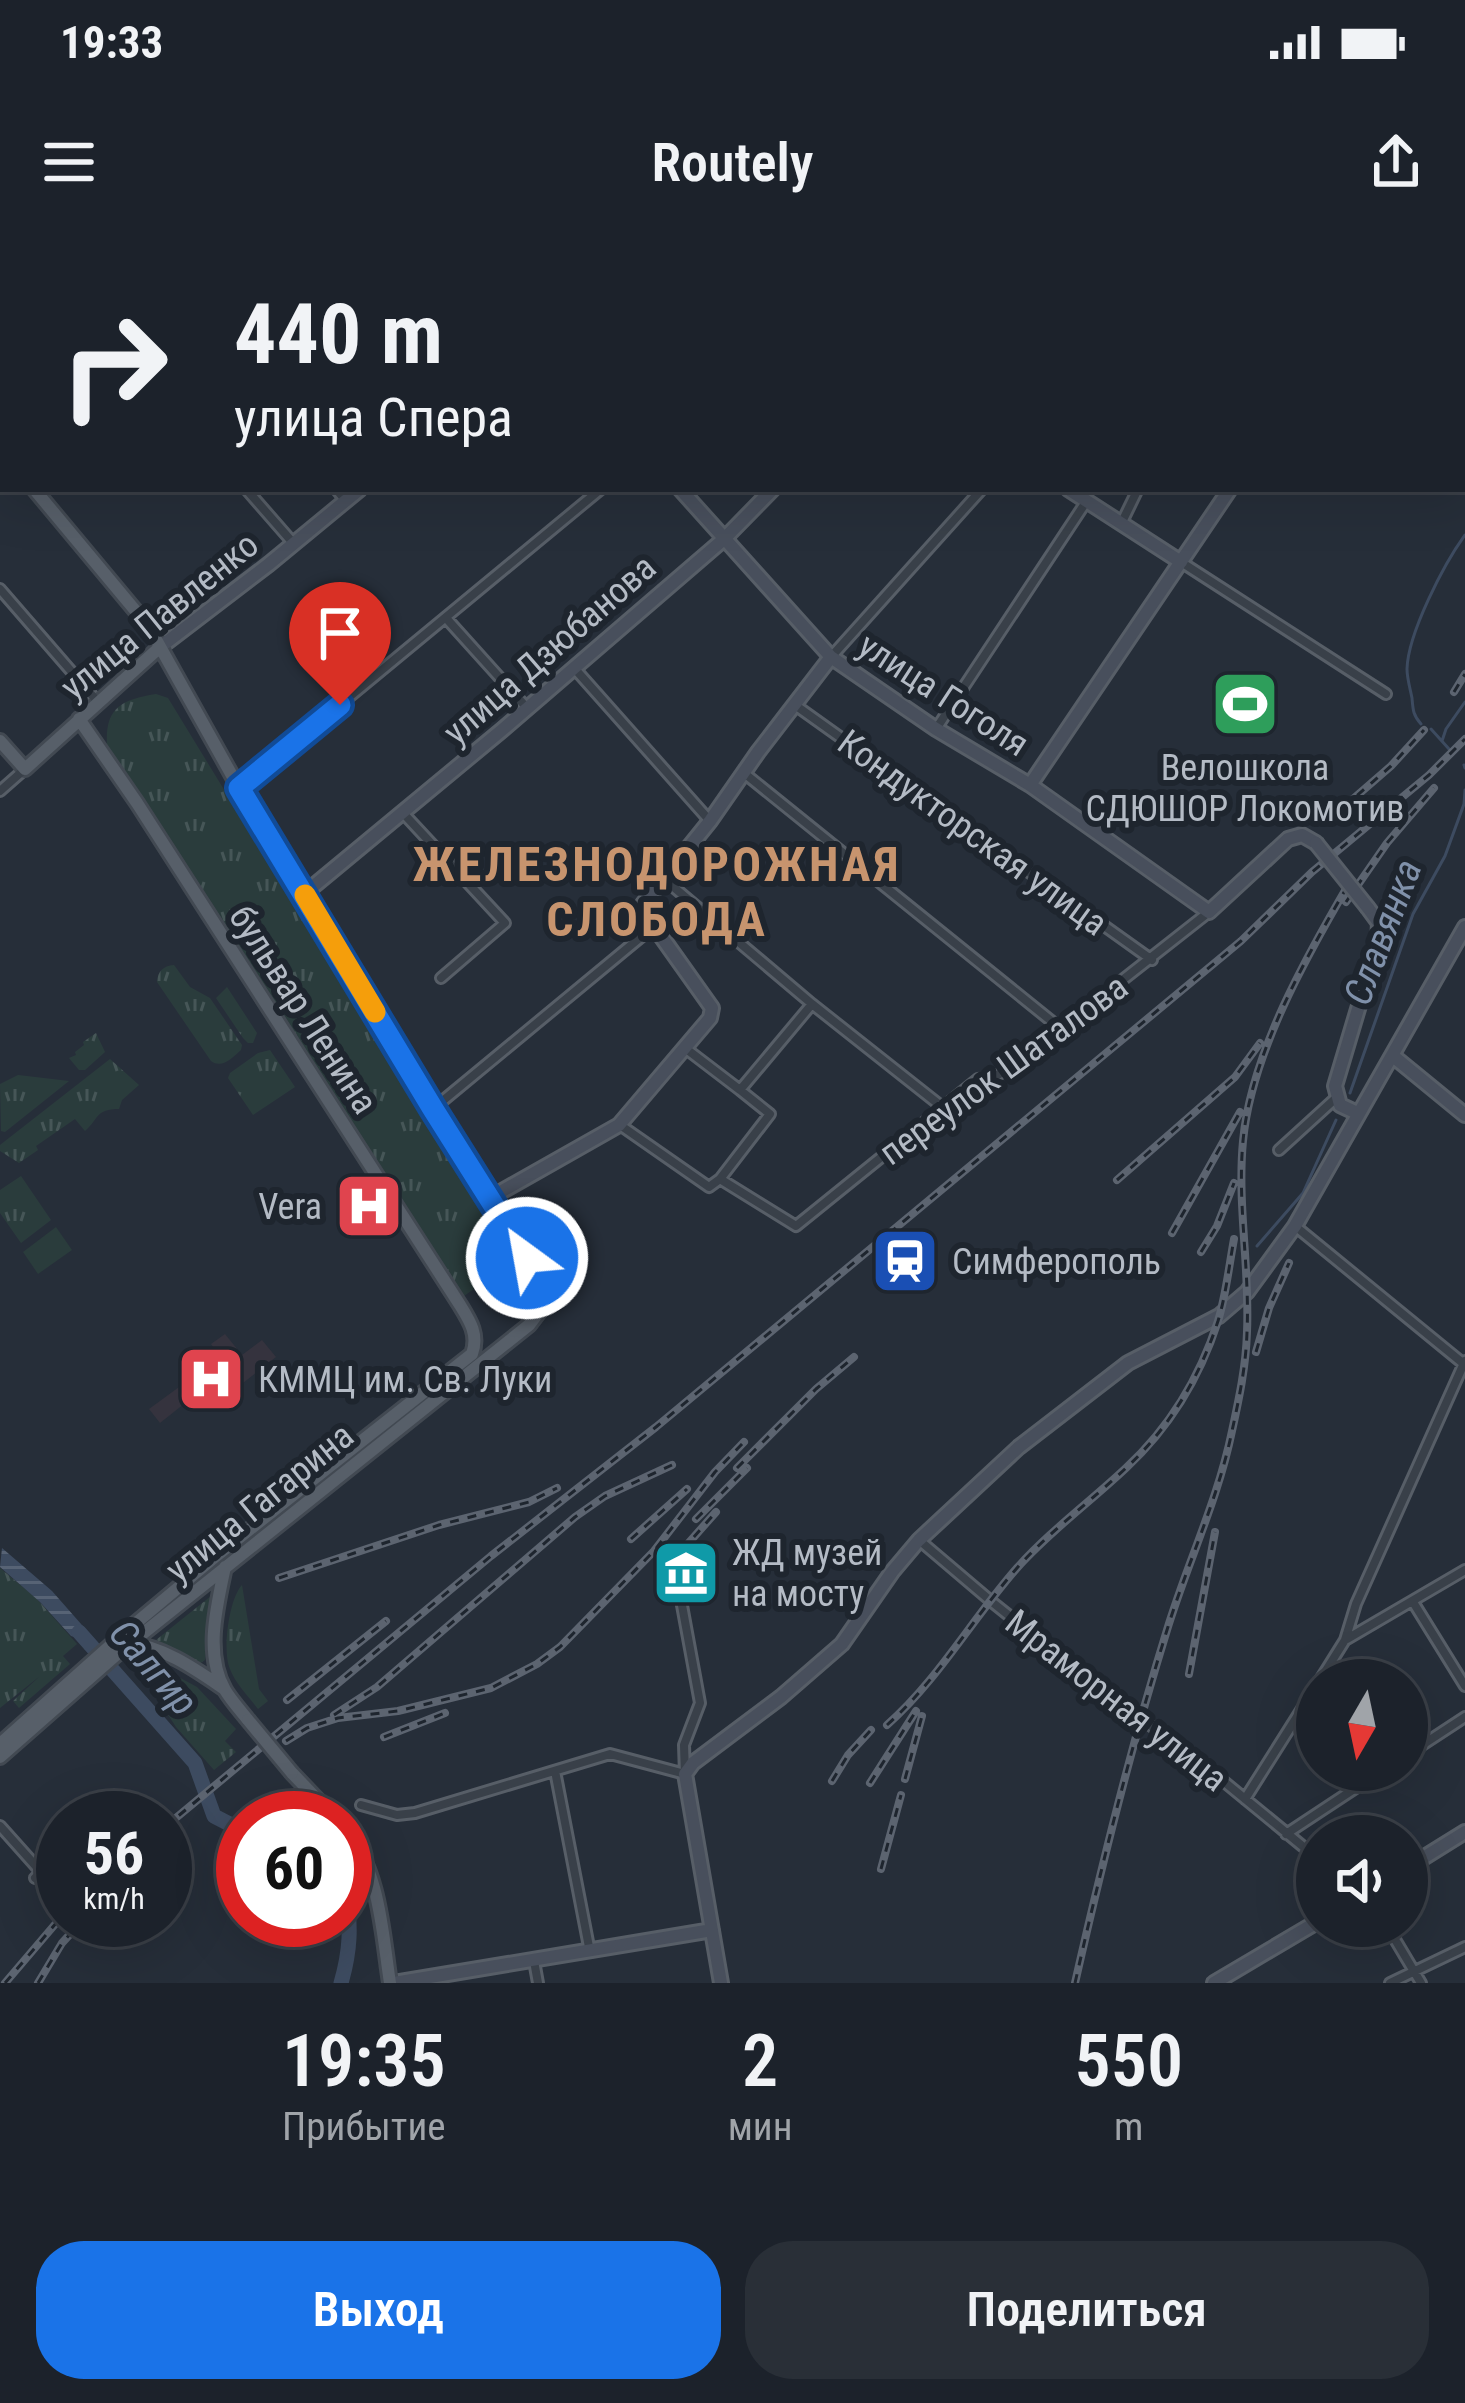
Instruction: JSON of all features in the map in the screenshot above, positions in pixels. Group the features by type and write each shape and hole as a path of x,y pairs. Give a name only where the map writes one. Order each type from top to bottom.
{"main road":[{"name":"бульвар Ленина","path":"36,492 149,627 239,788 542,1289"},
{"name":"улица Павленко","path":"25,770 159,648 356,492"},
{"name":"улица Гоголя","path":"683,492 831,656 936,729 1030,784 1209,912"},
{"name":"улица Дзюбанова","path":"304,894 574,668 770,492"},
{"path":"1073,492 1181,562"},
{"path":"1030,784 1228,492"},
{"path":"490,1198 619,1125 710,1018 712,1008 643,911 643,904 831,656"},
{"name":"бульвар Ленина","path":"79,719 474,1333"},
{"path":"0,741 25,770"},
{"path":"1209,912 1288,839 1301,835 1316,844 1369,908 1379,923 1378,942 1335,1086 1340,1105 1357,1113"},
{"path":"721,1983 685,1774 692,1763 781,1697 842,1644 920,1540 1019,1447 1128,1363 1219,1316 1247,1292 1295,1226 1465,927"},
{"path":"1393,1055 1465,1115"},
{"name":"улица Гагарина","path":"116,1649 132,1643 529,1325 542,1308 542,1289"},
{"name":"улица Гагарина","path":"0,1744 116,1649 232,1543 472,1354 474,1333"},
{"path":"224,1689 213,1649 232,1543"},
{"path":"132,1643 181,1661 224,1689 309,1791"},
{"name":"улица Гагарина","path":"0,1757 90,1671"},
{"path":"1428,1855 1465,1832"},
{"path":"372,1878 392,1983 712,1930"},
{"path":"1214,1983 1296,1934"}],"street":[{"path":"249,492 294,544"},
{"path":"338,492 346,501"},
{"path":"239,788 598,492"},
{"path":"831,656 979,492"},
{"path":"1121,523 1136,492"},
{"path":"936,729 1087,501"},
{"path":"1181,562 1386,694"},
{"path":"0,589 97,701"},
{"path":"446,618 527,708"},
{"path":"574,668 710,821"},
{"name":"Кондукторская улица","path":"794,704 1152,959"},
{"name":"улица Павленко","path":"0,791 25,770"},
{"path":"744,773 1060,1029"},
{"path":"403,813 505,923 441,978"},
{"path":"662,877 941,1106"},
{"name":"переулок Шаталова","path":"720,1179 796,1226 941,1106 978,1079 994,1077 1013,1066 1209,912"},
{"path":"433,1109 655,926"},
{"path":"740,1090 812,1004"},
{"path":"619,1125 710,1187 720,1179 770,1116 684,1047"},
{"path":"1279,1150 1336,1098"},
{"path":"1295,1226 1464,1363 1333,1659"},
{"name":"Мраморная улица","path":"920,1540 1296,1842"},
{"path":"1345,1640 1465,1570"},
{"path":"372,1808 397,1815 415,1813 610,1754 685,1774 683,1745 700,1703 679,1588"},
{"path":"1412,1602 1465,1686"},
{"path":"1245,1799 1296,1717"},
{"path":"1428,1741 1465,1717"},
{"path":"555,1772 590,1952"},
{"path":"1286,1834 1351,1791"},
{"path":"0,1826 36,1872"},
{"path":"1401,1947 1421,1983"},
{"path":"1390,1983 1465,1947"},
{"path":"534,1960 538,1983"}],"shaded area":[{"name":"КММЦ им. Св. Луки","path":"225,1334 242,1355 262,1340 276,1357 243,1383 236,1376 200,1403 194,1396 160,1423 149,1409 220,1357 211,1344"}],"green space":[{"path":"156,694 168,698 515,1266 502,1273 492,1266 477,1270 474,1289 461,1298 107,746 109,723 117,708"},
{"path":"174,965 190,987 210,998 242,1045 227,1062 211,1061 157,982 162,970"},
{"path":"227,987 257,1033 253,1043 243,1038 216,998"},
{"path":"96,1033 105,1052 79,1070 69,1058"},
{"path":"270,1050 295,1087 253,1115 228,1078 258,1053"},
{"path":"110,1059 139,1085 119,1109 101,1113 85,1131 75,1119 19,1163 0,1151 0,1145"},
{"path":"18,1075 69,1081 1,1131 0,1084"},
{"path":"21,1176 51,1220 21,1243 0,1213 0,1190"},
{"path":"56,1227 72,1250 38,1274 23,1252"},
{"path":"0,1568 36,1598 77,1644 63,1656 70,1664 19,1708 13,1701 40,1676 0,1708"},
{"path":"242,1585 259,1689 268,1701 258,1709 235,1679 228,1661 230,1613"},
{"path":"211,1596 205,1660 199,1664 156,1640"},
{"path":"143,1658 197,1687 236,1729 225,1741 236,1752 214,1770 176,1727 134,1662"}],"water":[{"path":"2,1548 52,1591 96,1641 85,1650 80,1639 71,1636 0,1567"}],"waterway":[{"name":"Славянка","path":"1421,724 1408,679 1409,654 1428,599 1465,535"},
{"path":"1442,741 1465,702"},
{"name":"Славянка","path":"1431,729 1449,749"},
{"name":"Славянка","path":"1350,1093 1413,914 1445,856 1465,790"},
{"name":"Славянка","path":"1257,1246 1303,1193 1336,1120"},
{"name":"Салгир","path":"79,1632 195,1763 216,1817"},
{"name":"Салгир","path":"341,1983 348,1947"}],"railway":[{"path":"1454,692 1465,674"},
{"path":"1330,819 1424,730"},
{"path":"192,1805 1241,941 1312,872 1465,739"},
{"path":"1346,902 1434,788"},
{"path":"1075,1983 1141,1717 1219,1482 1237,1407 1247,1332 1242,1165 1248,1108 1283,1007 1350,882"},
{"path":"1117,1180 1235,1077 1260,1043"},
{"path":"1172,1233 1240,1112"},
{"path":"1201,1252 1234,1183"},
{"path":"887,1725 922,1689 1017,1568 1126,1468 1169,1419 1211,1342 1234,1239"},
{"path":"1256,1352 1289,1263"},
{"path":"737,1468 854,1357"},
{"path":"286,1741 338,1718 398,1711 491,1688 537,1664 560,1647 654,1551 744,1442"},
{"path":"334,1715 377,1687 575,1517 605,1496 672,1465"},
{"path":"696,1519 747,1468"},
{"path":"279,1578 439,1525 529,1502 557,1488"},
{"path":"631,1539 687,1489"},
{"path":"670,1564 716,1512"},
{"path":"1189,1674 1215,1532"},
{"path":"287,1700 386,1621"},
{"path":"870,1783 916,1711"},
{"path":"384,1737 445,1713"},
{"path":"905,1779 922,1716"},
{"path":"832,1781 871,1730"},
{"path":"881,1869 901,1795"},
{"path":"5,1983 36,1947"},
{"path":"38,1983 60,1947"}],"slow traffic":[{"path":"305,895 375,1012"}],"place":[{"name":"Велошкола СДЮШОР Локомотив","path":"1245,704"},
{"name":"Vera","path":"369,1206"},
{"name":"Симферополь","path":"905,1261"},
{"name":"КММЦ им. Св. Луки","path":"211,1379"},
{"name":"ЖД музей на мосту","path":"686,1573"}],"district":[{"name":"ЖЕЛЕЗНОДОРОЖНАЯ СЛОБОДА","path":"657,892"}],"route":[{"path":"340,705 239,788 527,1258"}]}
